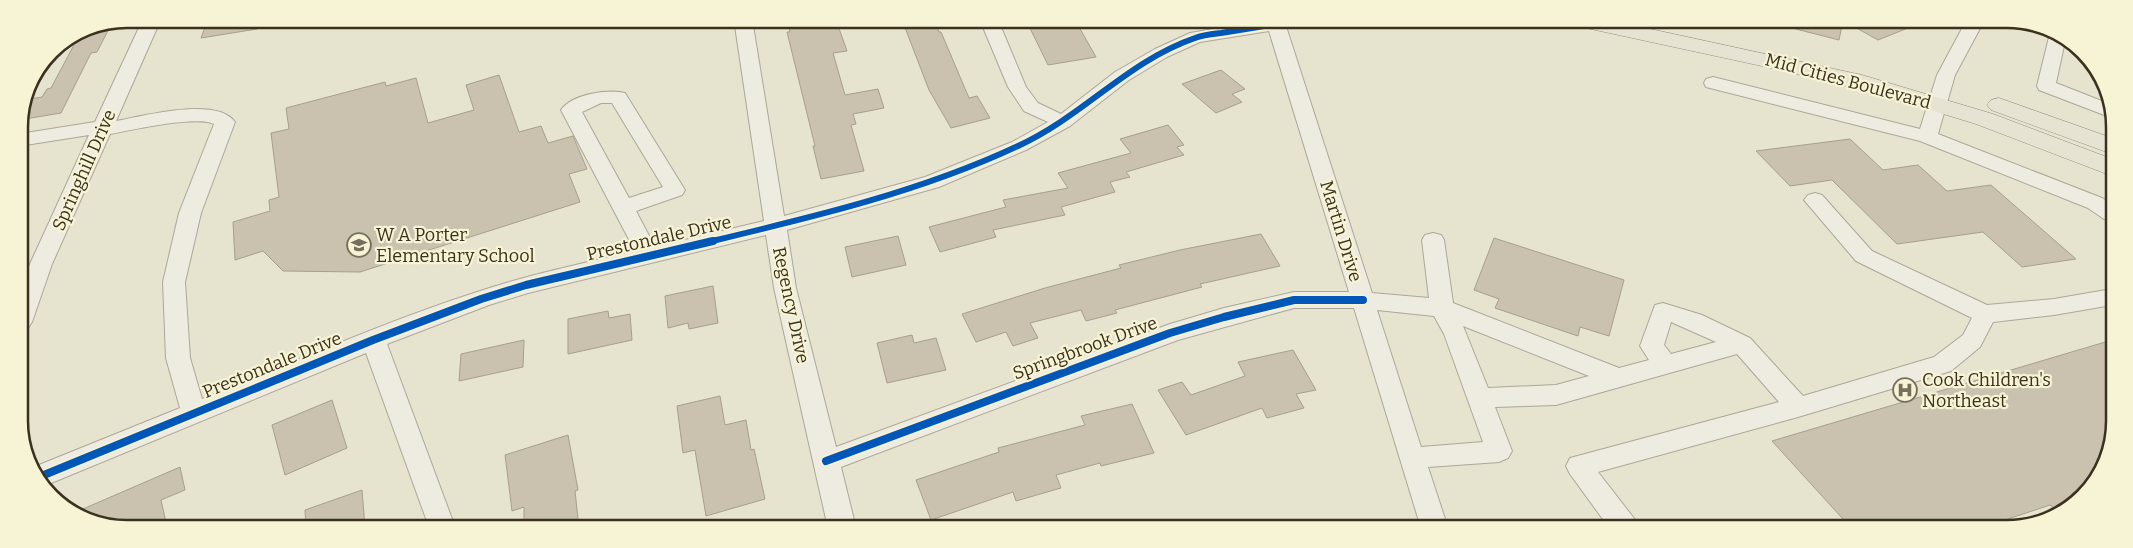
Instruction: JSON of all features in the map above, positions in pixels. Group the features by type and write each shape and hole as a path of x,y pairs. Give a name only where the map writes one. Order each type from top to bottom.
{"main road":[{"name":"Mid Cities Boulevard","path":"1615,28 1856,81 2026,114 2106,144"},
{"name":"Mid Cities Boulevard","path":"1704,28 1775,43 1940,96 2017,131 2106,166"}],"street":[{"name":"Springhill Drive","path":"28,301 42,264 148,28"},
{"name":"Regency Drive","path":"745,28 785,288 840,520"},
{"path":"992,28 1017,87 1031,107 1063,122"},
{"name":"Prestondale Drive","path":"44,475 373,340 481,299 526,285 775,226 932,182 1019,146 1063,122 1122,76 1161,53 1196,37 1244,28"},
{"name":"Martin Drive","path":"1278,28 1431,520"},
{"path":"1927,137 1946,75 1971,28"},
{"path":"2056,41 2046,86 2104,109"},
{"path":"1713,83 1927,137 2095,203 2106,210"},
{"path":"623,208 675,190 618,97 598,97 571,110 623,208 649,256"},
{"path":"28,139 190,116 213,115 225,122 190,213 174,282 178,358 194,414"},
{"path":"1816,200 1864,256 1985,314 2054,307 2106,298"},
{"path":"1412,458 1499,451 1456,334 1442,308 1433,240"},
{"name":"Springbrook Drive","path":"826,460 1170,333 1294,300 1363,300 1442,308 1618,378"},
{"path":"1666,365 1652,346 1663,312 1694,321 1742,344 1798,407"},
{"path":"1619,520 1579,466 1798,407 1942,364 1972,341 1985,314"},
{"path":"373,340 439,520"},
{"path":"1479,398 1556,395 1742,344"}],"building":[{"path":"205,28 257,28 257,29 201,38"},
{"path":"789,28 839,28 847,51 833,53 845,95 878,89 884,108 853,114 856,124 851,125 864,171 821,179 813,146 815,146 787,32 790,32"},
{"path":"905,28 937,28 941,32 969,98 977,96 990,118 951,128 929,90"},
{"path":"1030,28 1080,28 1096,57 1048,65"},
{"path":"1792,28 1842,28 1839,40"},
{"path":"1857,28 1908,28 1878,40"},
{"path":"109,29 97,52 91,53 61,113 28,118 32,99 42,97 47,89 51,88 76,42 88,35"},
{"path":"1221,70 1245,89 1232,94 1242,102 1216,113 1182,84"},
{"path":"499,75 519,132 541,126 548,143 573,136 587,169 569,174 580,202 360,272 283,271 263,251 235,260 233,222 270,211 269,200 279,197 271,133 289,129 286,108 385,82 386,86 416,78 428,123 474,110 466,85"},
{"path":"1168,125 1184,145 1177,147 1184,155 1126,172 1130,177 1110,182 1115,192 1061,207 1065,215 993,230 996,237 940,252 929,227 1006,207 1003,200 1068,188 1058,173 1131,153 1120,139"},
{"path":"1850,139 1883,170 1918,165 1947,191 1991,185 2076,259 2022,267 1983,232 1897,244 1832,180 1790,186 1756,151"},
{"path":"1261,234 1280,266 1200,284 1202,287 1115,310 1117,313 1086,321 1081,310 1030,323 1038,338 1013,346 1006,332 976,342 962,314 1045,288 1121,268 1119,265 1180,250"},
{"path":"898,236 906,265 852,277 845,247"},
{"path":"1494,238 1624,280 1609,336 1580,327 1578,336 1495,308 1499,299 1474,290"},
{"path":"713,286 718,323 689,329 688,323 668,328 665,296"},
{"path":"608,311 609,318 630,314 632,340 568,354 568,319"},
{"path":"912,335 914,343 936,338 946,370 887,383 877,343"},
{"path":"524,340 523,367 459,381 461,354"},
{"path":"2106,342 2106,422 2104,441 2100,454 2092,471 2081,487 2067,500 2054,508 2050,505 2005,520 1844,520 1772,441"},
{"path":"1293,350 1316,390 1296,394 1304,408 1267,418 1262,408 1186,435 1158,390 1182,382 1191,395 1245,376 1238,362"},
{"path":"720,396 725,425 746,420 751,450 754,449 765,499 706,516 695,450 683,453 677,406"},
{"path":"332,400 347,448 285,475 272,425"},
{"path":"1132,404 1154,453 1101,466 1100,463 1056,475 1061,488 1016,501 1013,492 931,520 916,480 999,452 998,448 1085,425 1081,416"},
{"path":"568,435 578,490 575,491 578,520 524,520 524,507 512,511 505,455"},
{"path":"180,467 185,490 161,500 165,520 107,519 81,510"},
{"path":"362,490 364,520 306,520 305,510"}],"cycle path":[{"path":"44,475 373,340 481,299 526,285 775,226 932,182 1019,146 1063,122 1122,76 1161,53 1196,37 1252,28"},
{"path":"826,461 1170,333 1224,317 1294,300 1363,300"}],"place":[{"name":"W A Porter Elementary School","path":"359,245"},
{"name":"Cook Children's Northeast","path":"1905,390"}]}
